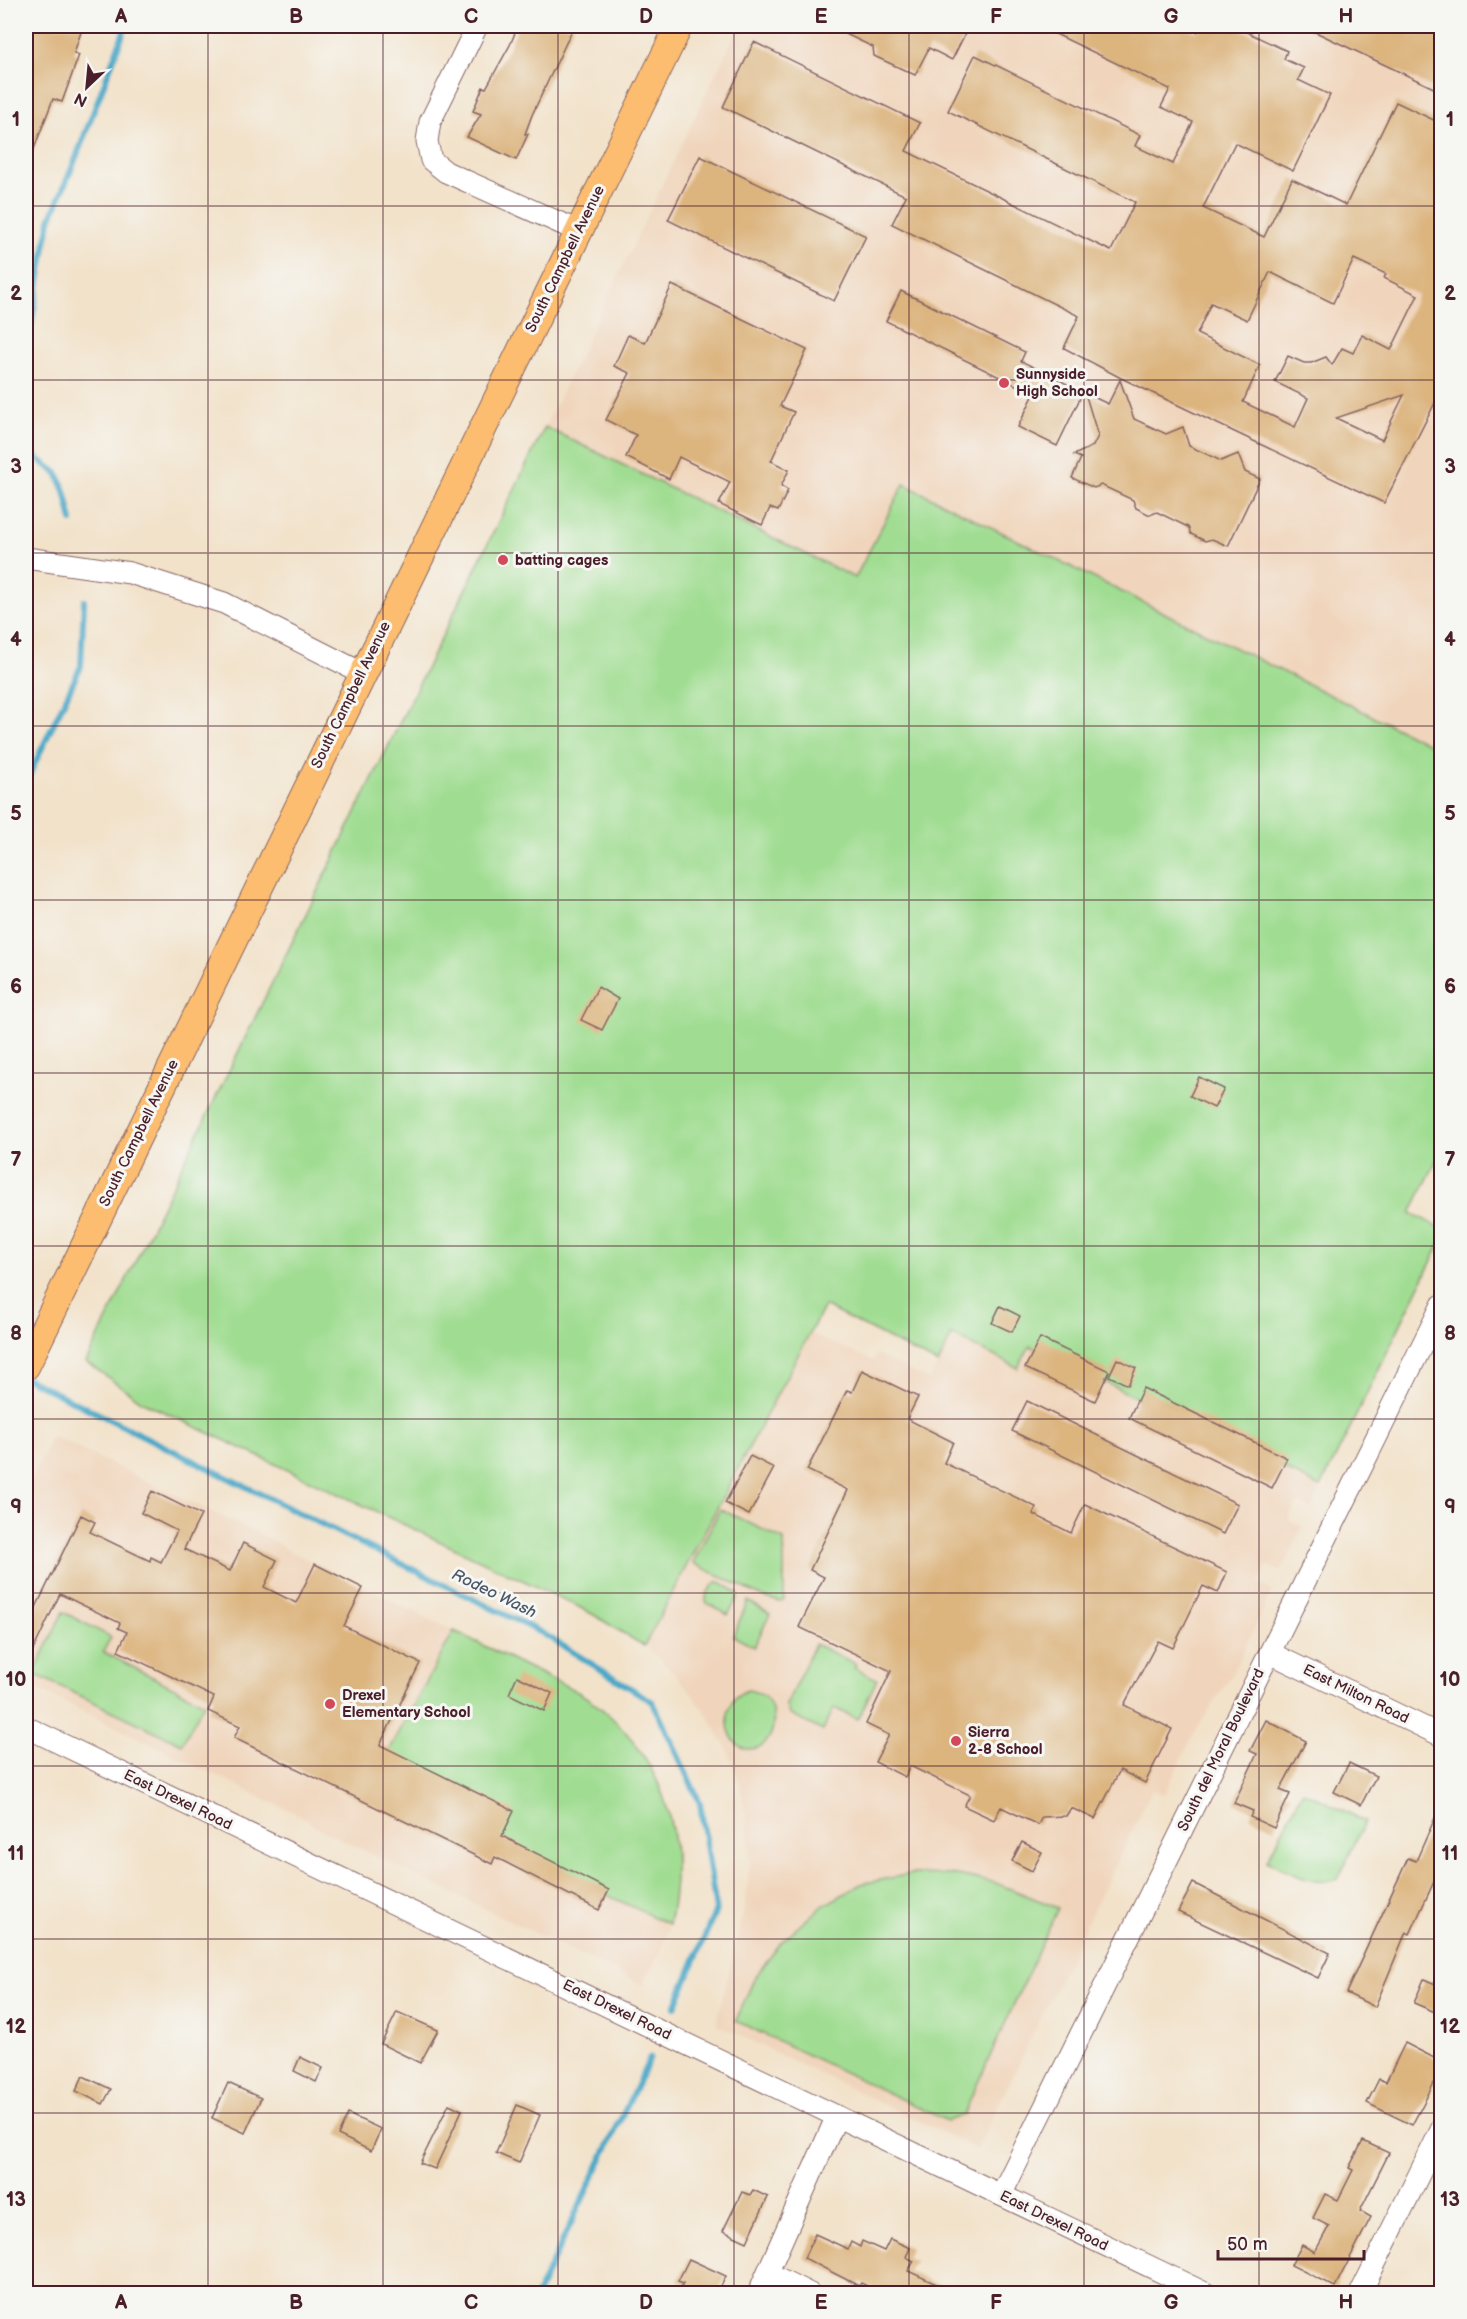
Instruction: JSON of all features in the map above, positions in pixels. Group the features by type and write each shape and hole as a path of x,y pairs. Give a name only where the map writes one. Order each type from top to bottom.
{"main road":[{"name":"South Campbell Avenue","path":"26,1366 679,26"}],"street":[{"path":"477,26 430,122 427,141 431,160 446,172 578,231"},
{"path":"26,558 130,573 224,603 362,673"},
{"name":"South del Moral Boulevard","path":"1001,2195 1442,1305"},
{"name":"East Milton Road","path":"1270,1653 1442,1736"},
{"name":"East Drexel Road","path":"26,1727 1207,2294"},
{"path":"758,2294 837,2116"},
{"path":"1360,2294 1442,2128"},
{"path":"768,2273 810,2294"}],"shaded area":[{"name":"Sunnyside High School","path":"739,26 1441,26 1441,750 904,484 856,578 545,427"},
{"name":"Sierra 2-8 School","path":"809,1333 873,1361 876,1354 930,1380 952,1335 1018,1368 1030,1346 1321,1487 1311,1509 1297,1502 1288,1520 1302,1527 1281,1572 1267,1565 1258,1583 1272,1591 1231,1676 1194,1734 1164,1795 1152,1790 977,2149 716,2024 745,1907 750,1859 747,1820 739,1782 727,1749 707,1714 679,1678 648,1648 648,1637"},
{"name":"Drexel Elementary School","path":"52,1436 284,1546 568,1687 603,1710 645,1758 659,1782 673,1826 677,1853 674,1902 664,1944 643,1985 313,1826 307,1819 26,1684 26,1490"}],"green space":[{"path":"545,427 855,578 904,484 1441,750 1441,1151 1411,1213 1441,1228 1441,1242 1321,1487 1030,1346 1018,1368 952,1335 938,1364 824,1306 644,1646 571,1603 143,1402 86,1362"},
{"path":"720,1509 784,1540 784,1600 780,1602 763,1597 693,1563"},
{"path":"716,1582 738,1593 728,1615 707,1603 707,1594"},
{"path":"748,1601 770,1614 754,1647 733,1636"},
{"path":"63,1612 111,1637 103,1652 204,1703 182,1744 34,1674"},
{"path":"454,1631 580,1693 612,1718 634,1742 651,1769 664,1797 671,1827 675,1858 674,1891 669,1924 379,1789 375,1777"},
{"path":"815,1644 856,1664 854,1668 877,1679 858,1719 834,1708 823,1731 789,1714 786,1705"},
{"path":"748,1690 760,1694 768,1701 773,1718 773,1727 765,1743 758,1748 749,1749 741,1747 734,1741 728,1723 728,1713 732,1703 738,1695"},
{"path":"1303,1791 1365,1821 1338,1879 1320,1882 1302,1878 1267,1861"},
{"path":"911,1874 957,1875 993,1882 1058,1908 963,2115 947,2121 736,2021 755,1977 783,1940 821,1907 861,1884"}],"building":[{"path":"29,26 83,26 74,53 79,55 62,102 53,99 27,167 26,36"},
{"path":"518,26 574,26 532,115 525,134 528,134 516,160 467,137 481,114 473,111 483,87 486,88"},
{"path":"829,26 969,26 952,60 929,48 915,75 874,56 873,47"},
{"path":"1039,26 1183,26 1197,32 1200,26 1234,26 1287,51 1284,59 1304,68 1298,80 1330,95 1293,171 1235,143 1203,208 1264,237 1292,179 1346,205 1396,102 1442,124 1442,389 1384,503 1121,378 1064,348 1079,316 892,224 906,196 723,107 754,42 920,123 906,151 1111,251 1135,202 948,111 975,55 1140,135 1135,146 1173,164 1193,122 1161,107 1170,89","holes":["1354,259 1386,274 1384,278 1418,295 1391,350 1362,335 1353,353 1342,348 1332,365 1326,357 1311,363 1304,363 1288,356 1275,382 1308,398 1295,427 1243,402 1260,365 1197,334 1211,303 1247,320 1270,272 1333,303","1404,395 1382,440 1336,418"]},
{"path":"1303,26 1442,26 1442,92"},
{"path":"700,156 866,236 834,301 668,220"},
{"path":"672,285 807,350 780,406 794,412 771,461 789,470 781,486 788,490 778,511 770,508 762,525 719,504 730,482 679,457 669,479 626,457 636,435 606,420 630,373 614,366 628,335 645,343"},
{"path":"901,291 1025,352 1021,361 1083,392 1057,446 1018,427 1034,394 886,321"},
{"path":"1120,380 1134,419 1166,434 1183,427 1189,446 1221,461 1238,454 1245,472 1260,479 1228,546 1212,539 1205,541 1191,534 1188,527 1157,512 1150,515 1136,508 1133,500 1101,485 1094,488 1072,478 1081,458 1074,455 1093,446 1098,436 1085,393 1108,404"},
{"path":"598,987 618,999 602,1030 581,1020"},
{"path":"1199,1077 1224,1089 1214,1108 1190,1096"},
{"path":"1000,1306 1020,1316 1012,1332 992,1323"},
{"path":"1040,1338 1109,1371 1095,1401 1025,1368"},
{"path":"1117,1359 1136,1368 1128,1385 1109,1376"},
{"path":"862,1370 918,1397 907,1419 953,1442 944,1463 1036,1507 1033,1514 1071,1533 1085,1504 1227,1572 1218,1593 1203,1586 1173,1648 1158,1641 1124,1705 1172,1729 1145,1783 1120,1770 1095,1819 1071,1808 1066,1816 1042,1817 1038,1825 1001,1807 994,1820 964,1806 970,1795 910,1766 905,1777 875,1762 889,1735 866,1724 891,1671 799,1627 824,1577 810,1570 848,1490 807,1470 847,1390 852,1392"},
{"path":"1143,1388 1287,1458 1272,1488 1129,1418"},
{"path":"1027,1401 1238,1504 1223,1534 1012,1431"},
{"path":"750,1456 774,1468 749,1515 725,1503"},
{"path":"152,1491 201,1515 184,1549 230,1571 243,1543 277,1560 264,1587 296,1603 315,1564 363,1588 344,1626 420,1663 380,1745 514,1811 502,1836 609,1890 599,1910 495,1857 492,1864 234,1738 240,1726 208,1711 214,1697 118,1651 127,1632 118,1628 120,1623 60,1594 26,1665 26,1628 81,1515 95,1522 90,1532 150,1561 151,1557 161,1562 177,1531 141,1513"},
{"path":"517,1676 552,1693 544,1711 509,1694"},
{"path":"1266,1720 1306,1741 1280,1790 1290,1794 1274,1828 1250,1817 1253,1811 1234,1803 1257,1754 1250,1751"},
{"path":"1349,1763 1376,1776 1361,1805 1334,1792"},
{"path":"1442,1802 1442,1864 1410,1934 1406,1932 1375,2007 1346,1993 1408,1858 1416,1861"},
{"path":"1022,1842 1042,1852 1032,1871 1012,1861"},
{"path":"1193,1883 1330,1953 1318,1978 1178,1912"},
{"path":"1424,1979 1442,1987 1442,2015 1414,2003"},
{"path":"397,2012 438,2030 420,2063 381,2044"},
{"path":"1405,2043 1442,2062 1442,2068 1412,2125 1367,2103 1379,2079 1386,2082"},
{"path":"300,2057 323,2068 316,2082 294,2071"},
{"path":"83,2076 111,2089 103,2104 76,2091"},
{"path":"228,2083 261,2098 245,2133 212,2118"},
{"path":"449,2104 462,2110 435,2169 420,2163"},
{"path":"517,2105 540,2115 519,2163 496,2153"},
{"path":"348,2114 381,2129 371,2151 338,2135"},
{"path":"1363,2141 1389,2153 1360,2211 1371,2217 1335,2287 1291,2265 1302,2245 1315,2252 1329,2226 1313,2218 1325,2194 1338,2200 1353,2170 1349,2168"},
{"path":"753,2190 768,2197 747,2242 723,2231 742,2192 750,2195"},
{"path":"815,2234 848,2249 851,2242 860,2247 862,2241 884,2251 890,2239 910,2248 906,2257 914,2261 908,2271 958,2294 907,2294 893,2287 890,2294 883,2294 861,2283 859,2286 804,2258"},
{"path":"689,2259 726,2276 717,2294 678,2294 683,2283 678,2281"}],"waterway":[{"path":"26,353 50,220 126,26"},
{"path":"26,437 26,451"},
{"path":"26,450 57,473 65,491 72,521"},
{"path":"26,782 81,666 84,601"},
{"name":"Rodeo Wash","path":"26,1378 542,1633 653,1702 700,1803 716,1910 675,2007"},
{"path":"537,2294 650,2058"}],"place":[{"name":"Sunnyside High School","path":"1004,383"},
{"name":"batting cages","path":"503,560"},
{"name":"Drexel Elementary School","path":"330,1704"},
{"name":"Sierra 2-8 School","path":"956,1741"}]}
